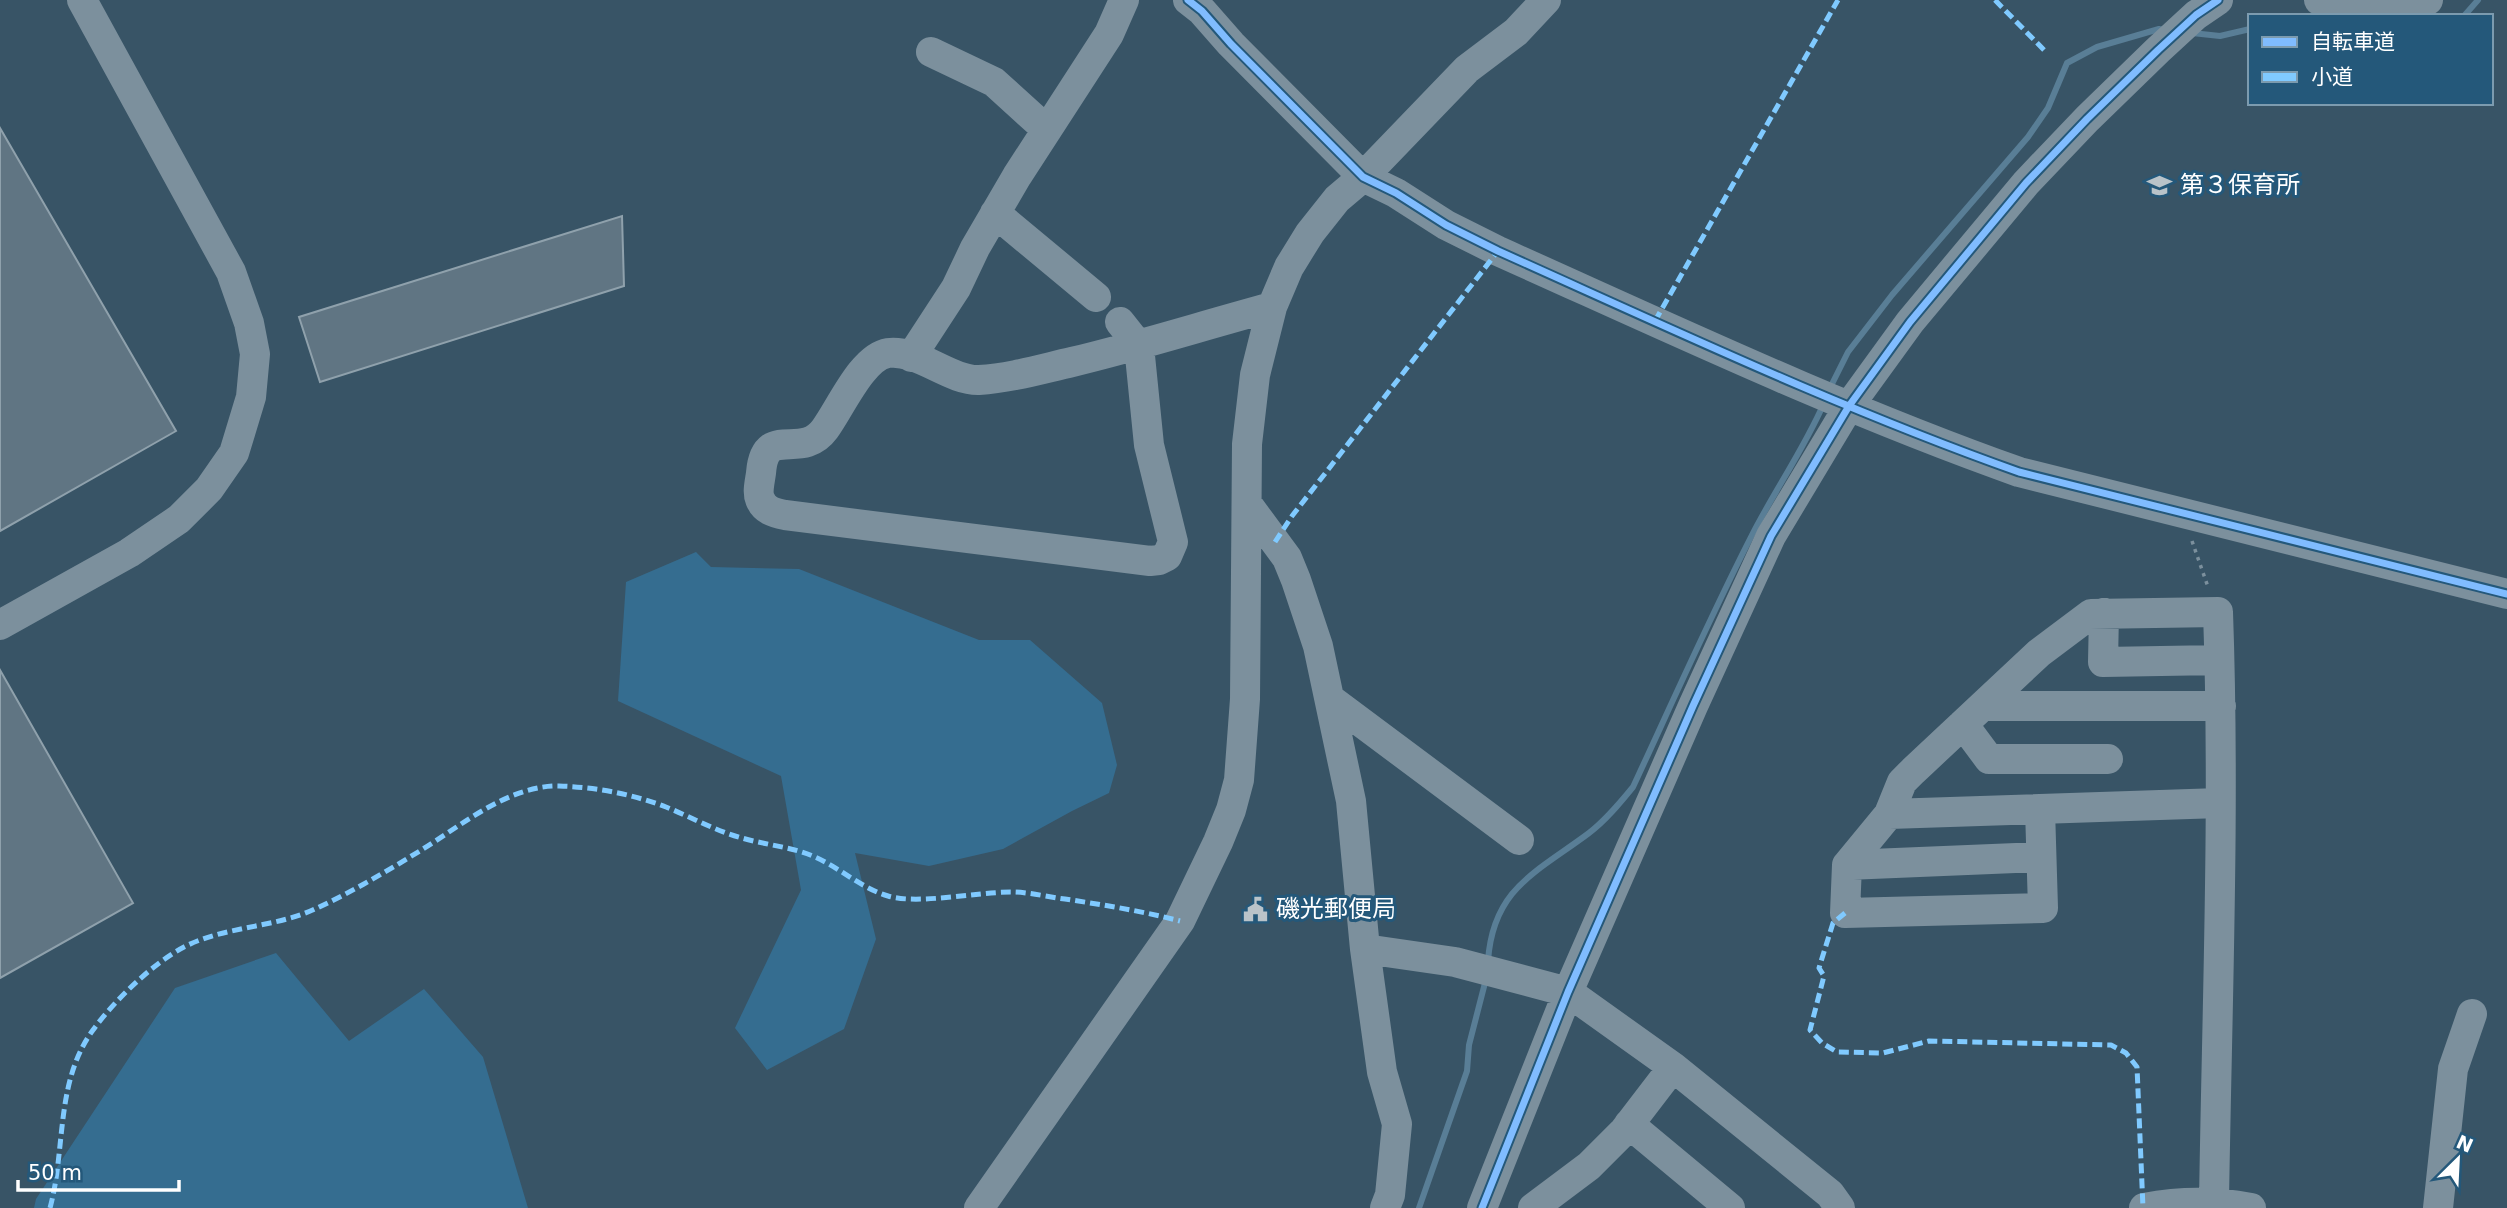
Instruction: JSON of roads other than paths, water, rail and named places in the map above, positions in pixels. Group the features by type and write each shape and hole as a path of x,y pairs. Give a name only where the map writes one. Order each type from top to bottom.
{"street":[{"path":"0,625 129,553 179,519 208,489 233,453 251,397 255,354 249,323 232,272 82,0"},
{"path":"911,357 956,288 995,214 1109,34 1124,0"},
{"path":"1188,0 1202,11 1231,44 1363,177 1396,193 1446,225 1498,251 1836,401 1948,447 2019,472 2507,594"},
{"path":"979,1208 1180,921 1227,821 1239,780 1245,699 1247,444 1255,375 1272,307 1289,267 1336,199 1363,177 1466,69 1516,32 1546,0"},
{"path":"2319,0 2369,10 2395,10 2428,0"},
{"path":"1482,1208 1568,992 1693,706 1836,401 1910,322 2026,183 2087,118 2207,7"},
{"path":"931,52 994,82 1047,130"},
{"path":"995,214 1096,297"},
{"path":"1120,322 1139,346 1149,445 1172,542 1167,556 1159,560 785,515 764,507 758,497 762,458 766,451 774,445 805,444 815,440 857,378 877,357 887,353 901,353 974,380 1009,377 1139,346 1272,307"},
{"path":"1248,505 1287,558 1318,646 1351,801 1365,949 1382,1072 1397,1124 1390,1195 1385,1208"},
{"path":"2040,809 2043,908 1845,913 1847,865 1889,814 1902,782 2039,653 2091,614 2218,612 2221,706 2214,1202"},
{"path":"2104,613 2104,662 2220,660"},
{"path":"1330,699 1520,840"},
{"path":"1974,715 2221,706"},
{"path":"1974,715 1989,759 2108,759"},
{"path":"1889,814 2220,803"},
{"path":"1847,865 2041,858"},
{"path":"1365,949 1466,964 1568,992 1673,1067 1830,1194 1840,1208"},
{"path":"2438,1208 2453,1069 2472,1014"},
{"path":"1535,1208 1589,1166 1629,1124 1673,1067"},
{"path":"1629,1124 1730,1208"},
{"path":"2144,1208 2214,1202 2251,1208"}],"waterway":[{"path":"2466,14 2478,0"},
{"path":"1829,390 1848,352 1892,295 2028,137 2048,108 2067,63 2097,47 2159,29 2164,30"},
{"path":"2192,33 2220,36 2248,29"},
{"path":"1488,961 1492,936 1508,899 1536,871 1595,828 1633,787 1736,566 1824,403"},
{"path":"1419,1208 1467,1071 1469,1045 1486,979"}],"place":[{"name":"第３保育所","path":"2160,185"},
{"name":"磯光郵便局","path":"1256,909"}]}
